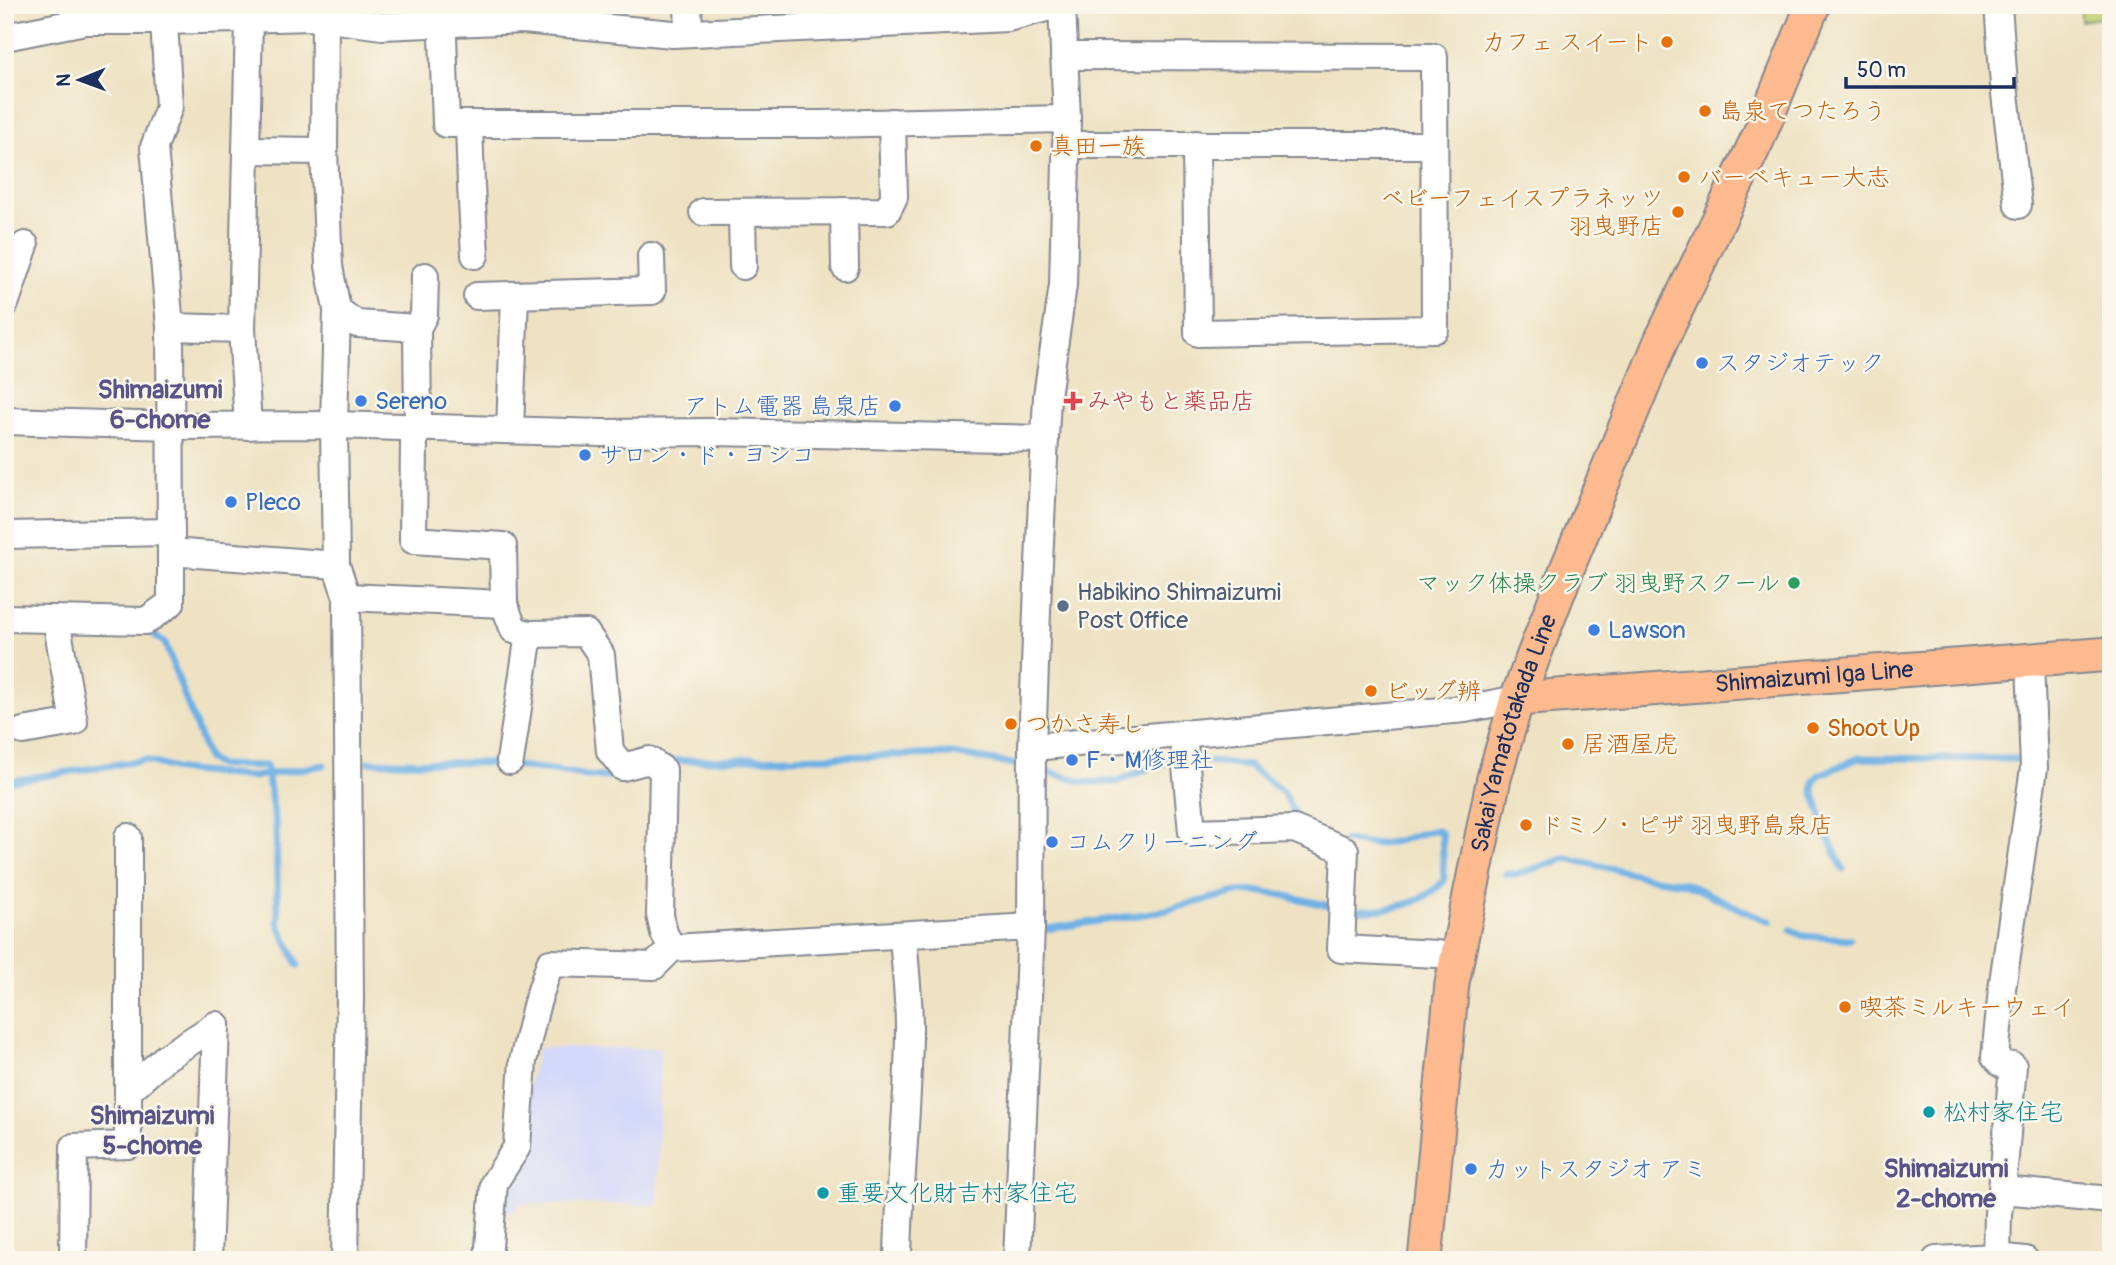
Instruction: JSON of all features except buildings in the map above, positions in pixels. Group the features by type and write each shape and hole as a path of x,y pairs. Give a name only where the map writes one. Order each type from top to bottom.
{"main road":[{"name":"Sakai Yamatotakada Line","path":"1425,1260 1452,982 1494,778 1517,699 1569,564 1661,341 1758,138 1813,5"},
{"name":"Shimaizumi Iga Line","path":"1517,699 2111,654"}],"street":[{"path":"688,5 689,33"},
{"path":"5,37 85,13 164,22 207,13 249,19 318,13 382,26 442,15 673,34 769,17 971,13 1008,19 1060,5 1066,132 1063,285 1047,396 1032,747 1031,927 1017,1260"},
{"path":"1998,5 2018,205"},
{"path":"318,13 329,267 337,310 334,425 336,565 347,597 350,998 345,1260"},
{"path":"442,15 446,124 892,122 1066,132 1196,144 1434,145"},
{"path":"248,426 242,329 249,19"},
{"path":"5,618 146,621 171,603 170,327 154,147 169,107 164,22"},
{"path":"1064,56 1434,57 1435,329 1198,333 1196,144"},
{"path":"703,212 887,211 894,197 892,122"},
{"path":"469,124 475,255"},
{"path":"246,150 324,151"},
{"path":"844,211 845,267"},
{"path":"742,212 743,266"},
{"path":"5,304 25,245"},
{"path":"477,296 652,292 651,256"},
{"path":"425,276 424,315 416,328 418,427 414,440 413,540 503,546 504,604 514,630 529,634 586,633 601,655 610,751 623,767 649,760 663,770 660,915 664,933 672,948"},
{"path":"510,430 516,295"},
{"path":"337,310 357,324 416,328"},
{"path":"170,327 242,329"},
{"path":"5,421 1045,439"},
{"path":"5,535 171,542 336,565"},
{"path":"347,597 504,604"},
{"path":"23,731 74,722 56,619"},
{"path":"510,761 529,634"},
{"path":"1997,1257 1998,1213 2013,1066 2001,1064 1996,1057 2002,989 2034,768 2030,661"},
{"path":"1032,747 1465,709 1517,699"},
{"path":"1183,733 1192,832 1294,829 1345,850 1341,950 1457,957"},
{"path":"73,1260 74,1147 128,1144 128,837"},
{"path":"488,1260 494,1183 517,1147 523,1061 550,963 654,966 672,948 1031,927"},
{"path":"898,1260 898,1205 905,1132 909,1027 903,935"},
{"path":"128,1091 165,1058 216,1025 208,1260"},
{"path":"2001,1190 2111,1200"},
{"path":"1936,1260 1997,1257 2025,1260"}],"shaded area":[{"path":"538,1048 660,1048 658,1205 517,1204 516,1211 503,1211 504,1193"}],"green space":[{"path":"2081,5 2111,5 2111,8 2099,18 2081,21"}],"waterway":[{"path":"146,629 165,643 208,759 218,765 266,766 276,827 278,923 298,965"},
{"path":"664,761 953,754 1019,765"},
{"path":"1843,869 1829,839 1813,791 1814,781 1819,775 1859,758 2027,759"},
{"path":"5,782 145,760 178,770 252,777 324,765"},
{"path":"1195,760 1249,766 1283,792 1298,821 1302,822"},
{"path":"1040,770 1084,782 1116,782 1160,763 1178,761"},
{"path":"369,762 490,763 606,777 621,773"},
{"path":"1345,840 1380,844 1437,830 1442,834 1444,881 1434,890 1400,906 1349,910"},
{"path":"1506,874 1518,874 1566,858 1685,883 1770,921"},
{"path":"1040,930 1158,912 1237,892 1278,894 1338,908"},
{"path":"1791,930 1804,936 1850,939"}],"place":[{"name":"カフェ スイート","path":"1667,42"},
{"name":"島泉てつたろう","path":"1705,111"},
{"name":"真田一族","path":"1036,146"},
{"name":"バーベキュー大志","path":"1684,177"},
{"name":"ベビーフェイスプラネッツ 羽曳野店","path":"1678,212"},
{"name":"スタジオテック","path":"1702,363"},
{"name":"Sereno","path":"361,401"},
{"name":"みやもと薬品店","path":"1073,401"},
{"name":"アトム電器 島泉店","path":"895,406"},
{"name":"サロン・ド・ヨシコ","path":"585,455"},
{"name":"Pleco","path":"231,502"},
{"name":"マック体操クラブ 羽曳野スクール","path":"1794,583"},
{"name":"Habikino Shimaizumi Post Office","path":"1063,606"},
{"name":"Lawson","path":"1594,630"},
{"name":"ビッグ辨","path":"1371,691"},
{"name":"つかさ寿し","path":"1011,724"},
{"name":"Shoot Up","path":"1813,728"},
{"name":"居酒屋虎","path":"1568,744"},
{"name":"F・M修理社","path":"1072,760"},
{"name":"ドミノ・ピザ 羽曳野島泉店","path":"1526,825"},
{"name":"コムクリーニング","path":"1052,842"},
{"name":"喫茶ミルキーウェイ","path":"1845,1007"},
{"name":"松村家住宅","path":"1929,1112"},
{"name":"カットスタジオ アミ","path":"1471,1169"},
{"name":"重要文化財吉村家住宅","path":"823,1193"}],"district":[{"name":"Shimaizumi 6-chome","path":"160,404"},
{"name":"Shimaizumi 5-chome","path":"152,1130"},
{"name":"Shimaizumi 2-chome","path":"1946,1183"}]}
